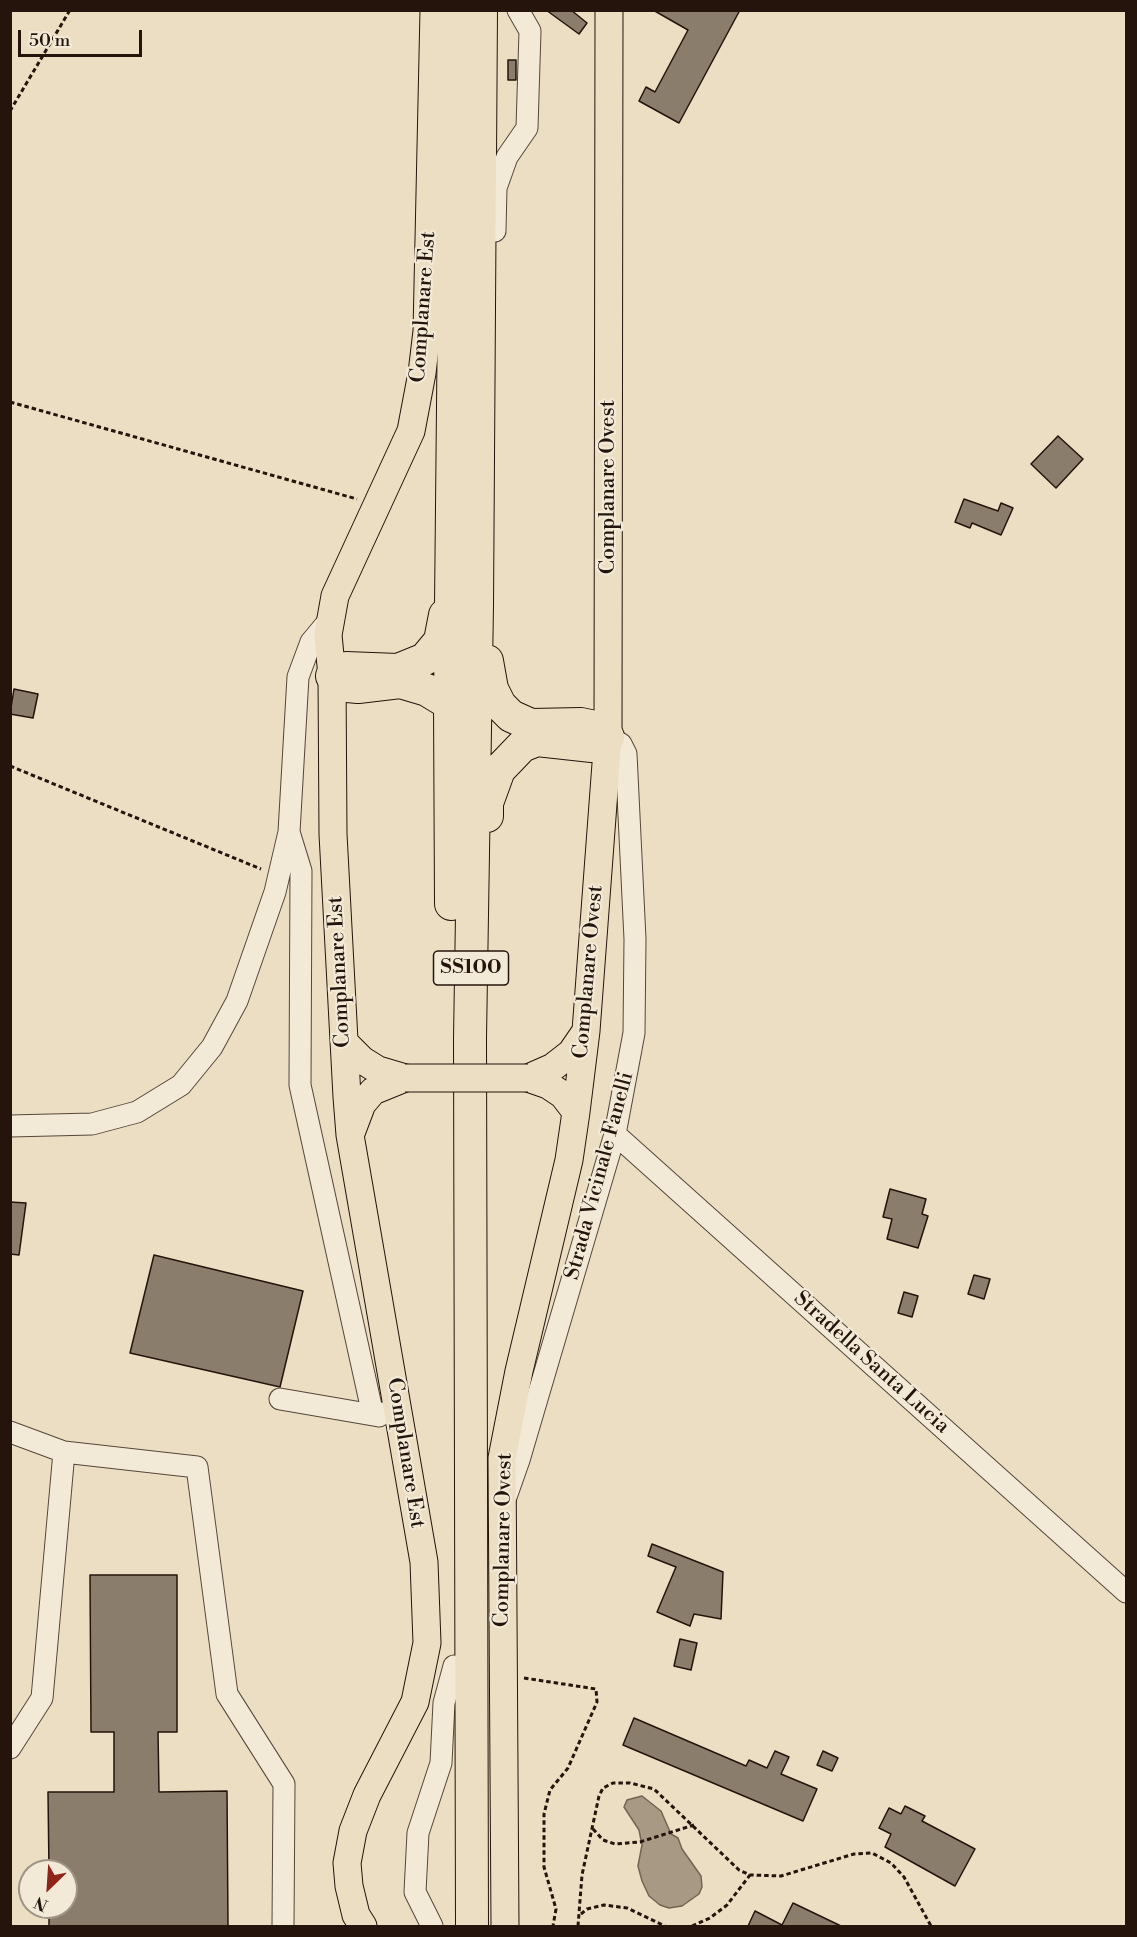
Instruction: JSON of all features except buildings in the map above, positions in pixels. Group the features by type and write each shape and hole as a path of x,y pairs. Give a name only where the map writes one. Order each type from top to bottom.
{"highway":[{"name":"SS100","path":"450,1926 454,1666 450,704 457,10"},
{"name":"SS100","path":"472,1926 470,1038 477,605 481,10"},
{"name":"SS100","path":"333,676 346,668 398,670 425,659 440,641 452,585"},
{"name":"SS100","path":"477,605 492,689 500,705 511,716 531,725 588,726 608,737"},
{"path":"333,676 347,686 358,687 400,682 427,690 450,704"},
{"name":"SS100","path":"470,1038 484,944 487,803 495,777 510,756 522,746 537,740 592,746 608,737"}],"main road":[{"name":"Complanare Est","path":"363,1926 356,1915 349,1886 347,1863 353,1831 367,1795 415,1702 428,1643 424,1562 350,1135 333,834 333,676 328,635 336,596 411,431 422,373 427,331 435,10"},
{"name":"Complanare Ovest","path":"506,1926 502,1458 519,1371 569,1160 586,1031 608,737 609,10"},
{"path":"528,1078 553,1067 571,1053 586,1031"},
{"path":"344,1042 362,1060 378,1070 405,1078 528,1078 548,1085 563,1095 576,1112"},
{"path":"350,1135 363,1104 373,1091 405,1078"}],"street":[{"path":"478,328 493,285 496,188 507,157 527,128 530,31 518,10"},
{"path":"10,1126 92,1124 137,1112 181,1085 212,1047 237,1001 263,930 278,877 289,832 298,677 311,642 331,618"},
{"name":"Strada Vicinale Fanelli","path":"502,1506 519,1460 615,1134 634,1034 635,939 626,754 621,744 608,737"},
{"path":"289,832 301,871 300,1085 373,1415"},
{"name":"Stradella Santa Lucia","path":"615,1134 1126,1592"},
{"path":"280,1399 379,1416 389,1409 395,1393"},
{"path":"10,1432 64,1452 196,1467 227,1694 284,1784 283,1926"},
{"path":"10,1748 42,1698 64,1452"},
{"path":"432,1926 415,1893 418,1833 441,1763 444,1703 454,1666"}],"path":[{"path":"10,111 70,10"},
{"path":"10,402 379,505"},
{"path":"10,766 278,877"},
{"path":"504,1678 520,1678 596,1689 597,1702 568,1768 550,1790 544,1814 544,1867 556,1909 553,1926"},
{"path":"578,1926 582,1875 599,1796 603,1788 613,1783 630,1783 654,1789 739,1870 750,1875 781,1875 854,1854 872,1853 891,1863 904,1877 931,1926"},
{"path":"593,1829 603,1840 615,1844 640,1842 694,1825"},
{"path":"692,1926 710,1918 727,1905 750,1875"},
{"path":"580,1915 587,1909 604,1905 627,1908 665,1926"}],"shaded area":[{"path":"642,1796 661,1811 671,1834 678,1838 682,1849 701,1876 702,1887 699,1894 682,1906 669,1908 660,1905 649,1896 642,1881 638,1866 642,1845 639,1830 624,1807 627,1800"}]}
